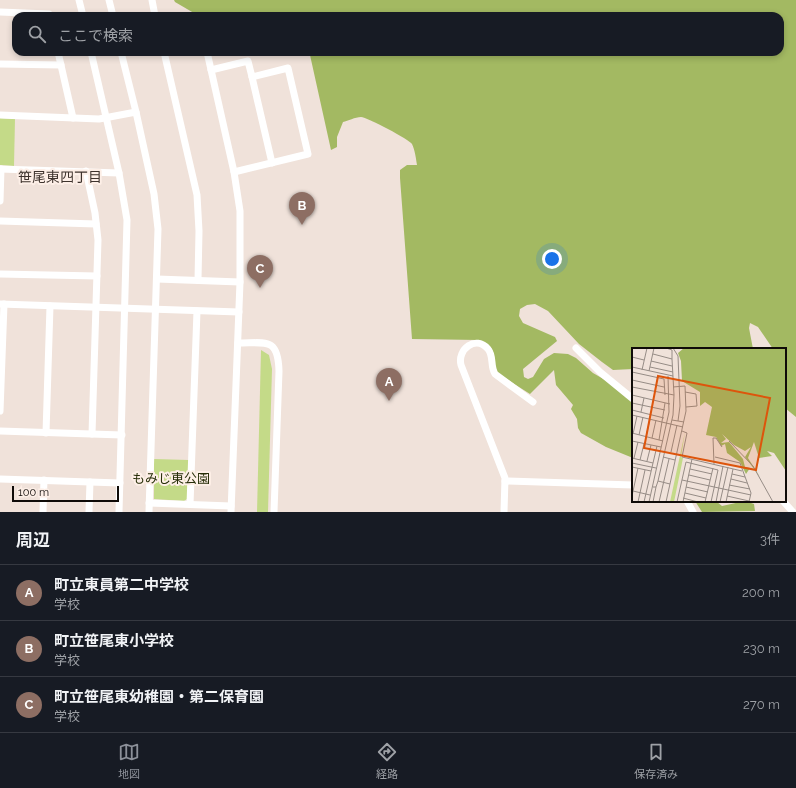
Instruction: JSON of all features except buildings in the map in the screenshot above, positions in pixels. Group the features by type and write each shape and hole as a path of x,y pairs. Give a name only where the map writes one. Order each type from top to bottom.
{"street":[{"path":"79,0 82,12"},
{"path":"109,0 112,12"},
{"path":"152,0 154,12"},
{"path":"0,12 12,12"},
{"path":"59,56 73,118"},
{"path":"92,56 119,173 127,220 126,308 119,512"},
{"path":"123,56 156,205 157,279 149,512"},
{"path":"165,56 196,196 199,236 198,280"},
{"path":"149,503 190,504 231,509 240,282 240,221 234,172 208,56"},
{"path":"211,70 248,61 272,163"},
{"path":"0,64 61,66"},
{"path":"234,172 308,154 288,68 252,77"},
{"path":"0,115 107,118 136,112"},
{"path":"0,201 0,169 119,173"},
{"path":"86,171 96,224 97,276 92,434"},
{"path":"0,221 96,224"},
{"path":"0,274 97,276"},
{"path":"157,279 240,282"},
{"path":"0,411 2,304 239,312"},
{"path":"46,433 50,306"},
{"path":"190,504 197,310"},
{"path":"238,343 268,344 275,348 277,353 278,371 274,512"},
{"path":"504,512 505,481 459,360 462,351 468,346 476,344 488,348 491,354 493,370 496,374 533,402"},
{"path":"576,348 600,372 632,398"},
{"path":"0,431 122,435"},
{"path":"0,478 120,483"},
{"path":"43,512 44,480"},
{"path":"505,481 632,485"},
{"path":"89,512 90,482"},
{"path":"688,502 693,512"},
{"path":"784,502 793,512"}],"green space":[{"path":"174,0 796,0 796,417 786,409 786,348 772,348 758,327 750,323 749,328 753,348 632,348 632,369 613,370 579,344 548,311 535,304 527,305 520,309 519,316 523,323 555,337 557,341 523,369 524,377 528,379 533,377 544,359 554,353 568,354 576,358 593,373 632,395 632,458 606,447 581,433 578,428 577,419 571,409 573,405 556,385 554,370 530,394 497,373 492,350 486,343 479,340 412,339 400,170 407,165 417,165 415,152 412,144 404,138 361,117 343,122 337,137 337,147 331,150 310,56 784,56 784,12 192,12"},
{"path":"0,118 15,119 14,166 0,165"},
{"path":"261,350 269,355 272,369 268,512 257,512"},
{"name":"もみじ東公園","path":"154,459 189,460 187,499 184,501 154,499"},
{"path":"696,502 717,502 722,506 748,502 754,504 755,511 702,512"}],"place":[{"name":"町立笹尾東小学校","path":"302,225"},
{"name":"町立笹尾東幼稚園・第二保育園","path":"260,288"},
{"name":"町立東員第二中学校","path":"389,401"}],"district":[{"name":"笹尾東四丁目","path":"60,177"}]}
